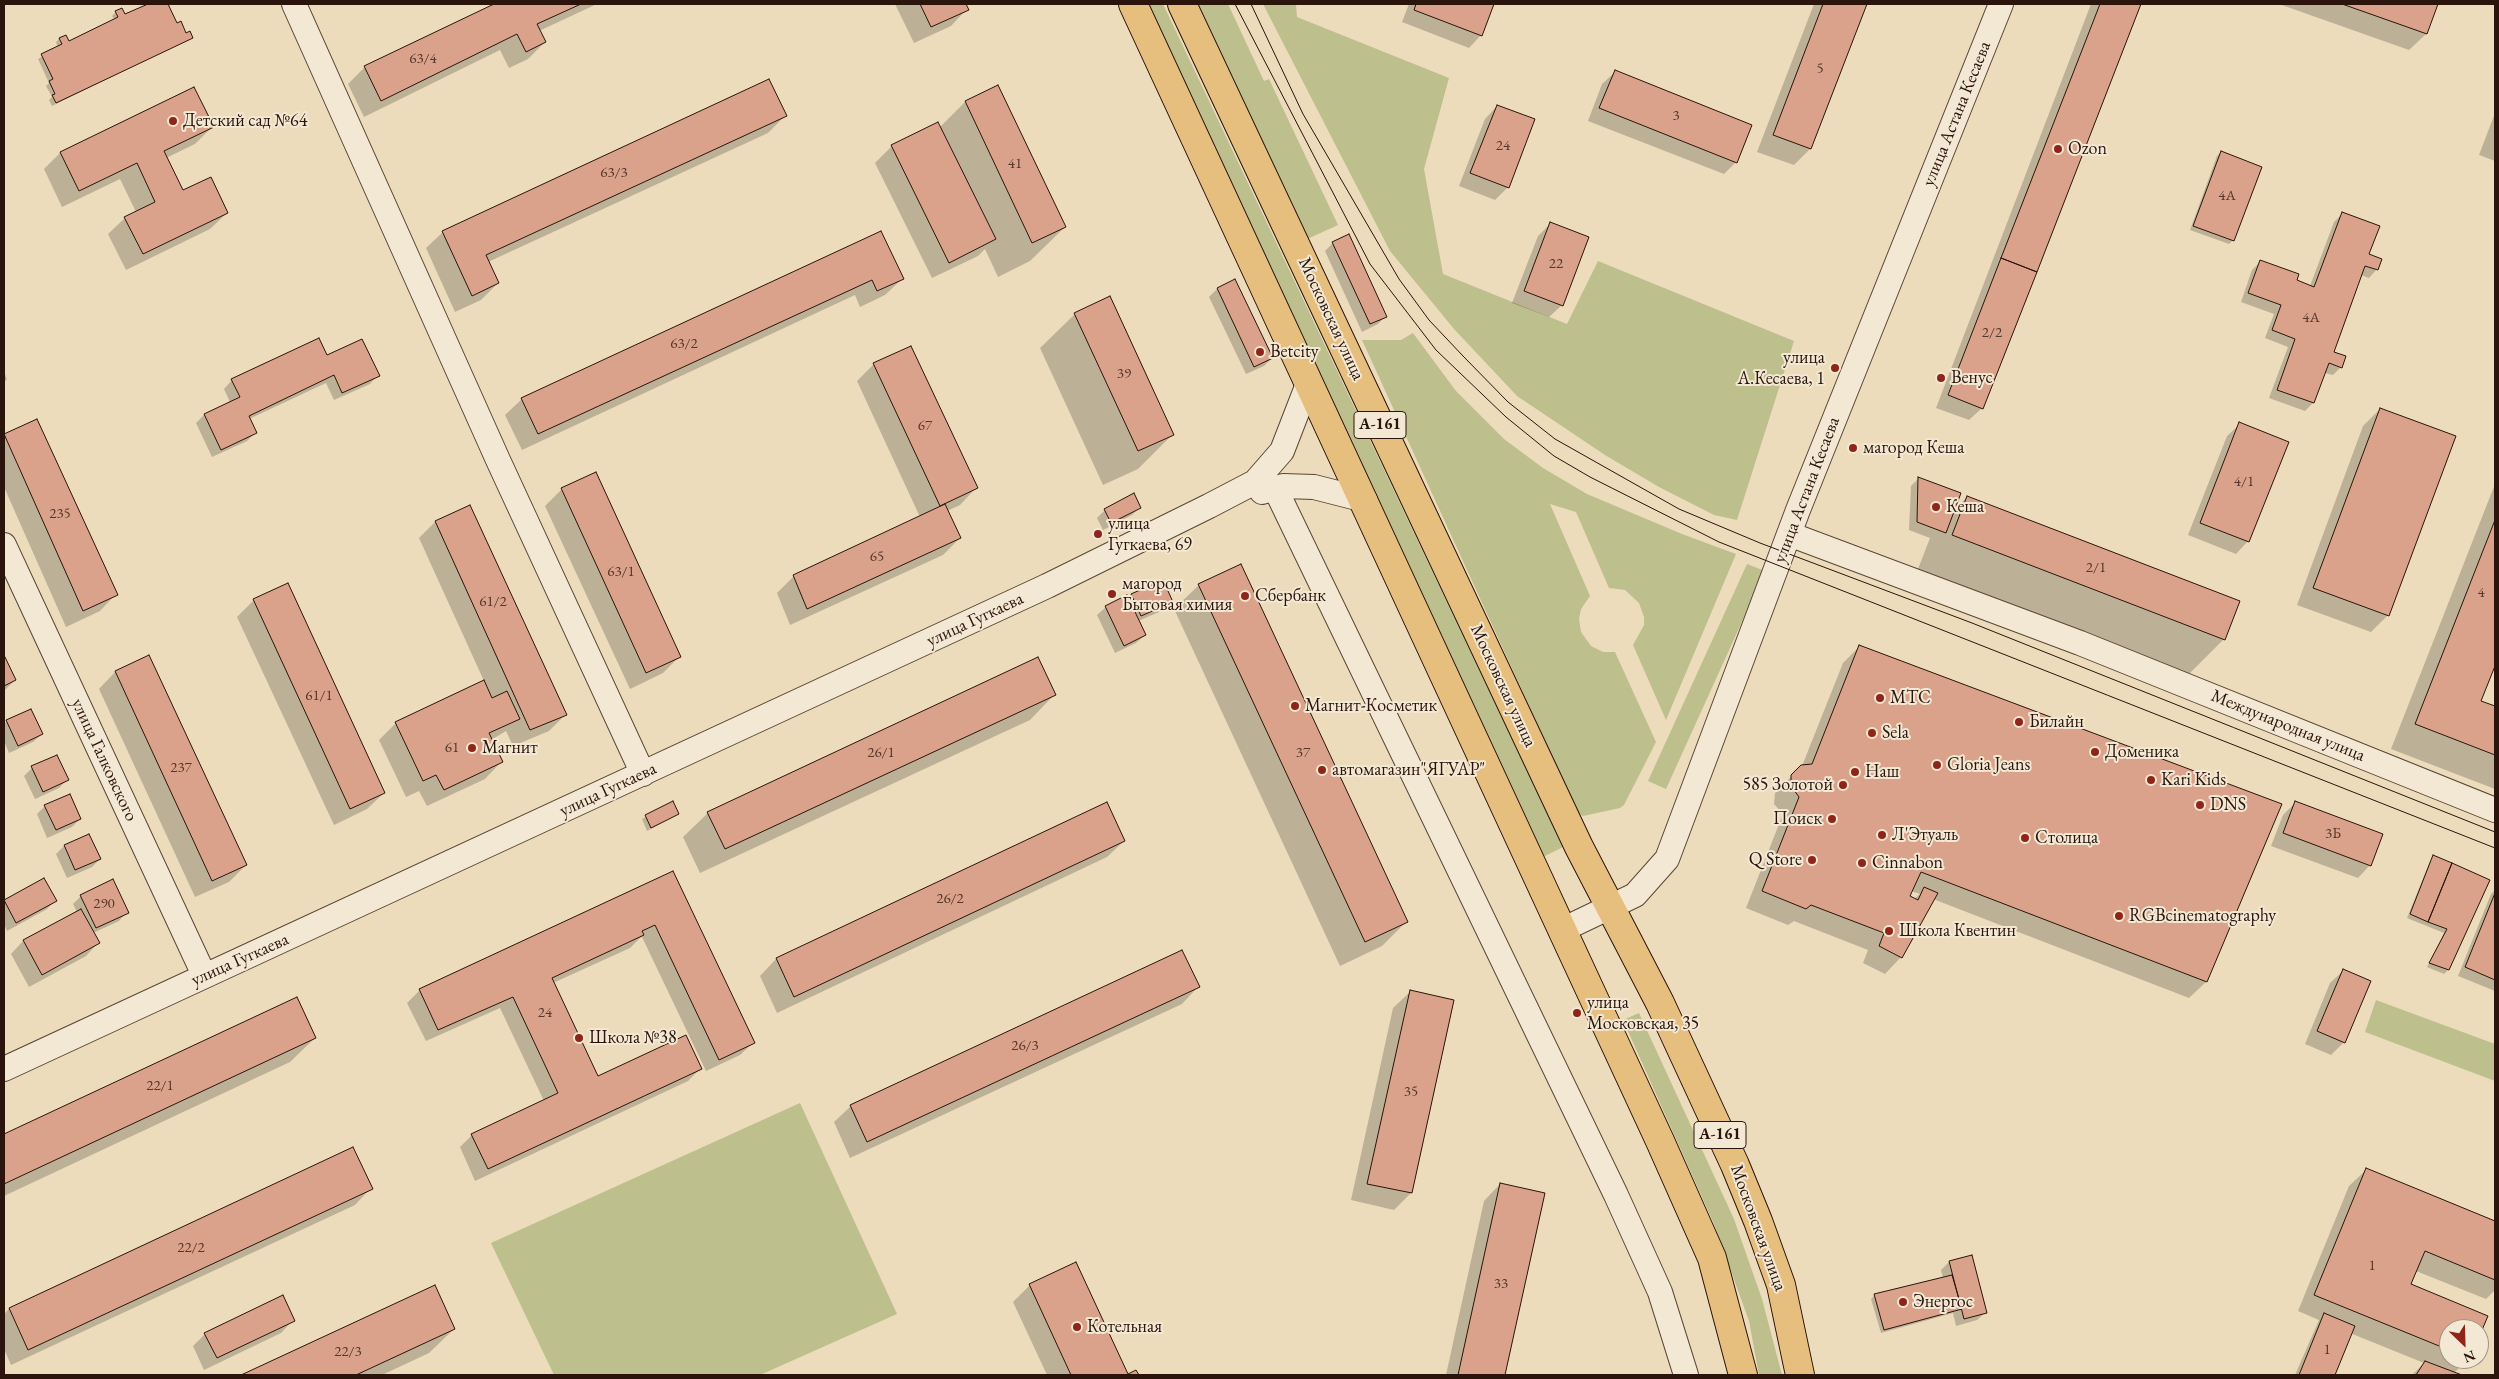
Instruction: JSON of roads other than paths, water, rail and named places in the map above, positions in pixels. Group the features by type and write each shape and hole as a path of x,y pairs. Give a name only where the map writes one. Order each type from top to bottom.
{"highway":[{"name":"А-161","path":"1133,4 1308,384 1365,500 1712,1258 1743,1375"},
{"name":"Московская улица","path":"1182,4 1579,847 1660,1003 1758,1221 1781,1285 1800,1375"}],"street":[{"path":"294,4 498,460 643,774"},
{"name":"улица Астана Кесаева","path":"1562,930 1635,895 1667,860 1789,534 2001,4"},
{"name":"улица Гугкаева","path":"4,1069 1072,574 1255,482 1282,451 1308,384"},
{"name":"улица Гугкаева","path":"1209,506 1275,488 1314,487 1365,500"},
{"path":"1275,488 1616,1195 1660,1292 1686,1375"},
{"name":"Международная улица","path":"1789,534 2080,643 2495,810"},
{"name":"улица Галковского","path":"4,546 204,975"}],"tram line":[{"path":"1235,4 1370,264 1436,350 1506,417 1554,456 1590,477 1719,542 2495,848"},
{"path":"1251,4 1303,114 1399,279 1429,320 1463,356 1508,402 1555,439 1679,509 1760,543 1972,623 2495,832"}],"place":[{"name":"Детский сад №64","path":"173,121"},
{"name":"Ozon","path":"2058,149"},
{"name":"Betcity","path":"1260,352"},
{"name":"улица А.Кесаева, 1","path":"1835,368"},
{"name":"Венус","path":"1941,378"},
{"name":"магород Кеша","path":"1853,448"},
{"name":"Кеша","path":"1936,507"},
{"name":"улица Гугкаева, 69","path":"1098,534"},
{"name":"магород Бытовая химия","path":"1112,594"},
{"name":"Сбербанк","path":"1245,596"},
{"name":"МТС","path":"1880,698"},
{"name":"Магнит-Косметик","path":"1295,706"},
{"name":"Билайн","path":"2019,722"},
{"name":"Sela","path":"1872,733"},
{"name":"Магнит","path":"472,748"},
{"name":"Доменика","path":"2095,752"},
{"name":"Gloria Jeans","path":"1937,765"},
{"name":"автомагазин\"ЯГУАР\"","path":"1322,770"},
{"name":"Наш","path":"1855,772"},
{"name":"Kari Kids","path":"2151,780"},
{"name":"585 Золотой","path":"1843,785"},
{"name":"DNS","path":"2200,805"},
{"name":"Поиск","path":"1832,819"},
{"name":"Л'Этуаль","path":"1882,835"},
{"name":"Столица","path":"2025,838"},
{"name":"Q Store","path":"1812,860"},
{"name":"Cinnabon","path":"1862,863"},
{"name":"RGBcinematography","path":"2119,916"},
{"name":"Школа Квентин","path":"1889,931"},
{"name":"улица Московская, 35","path":"1577,1013"},
{"name":"Школа №38","path":"579,1038"},
{"name":"Энергос","path":"1903,1302"},
{"name":"Котельная","path":"1077,1327"}]}
